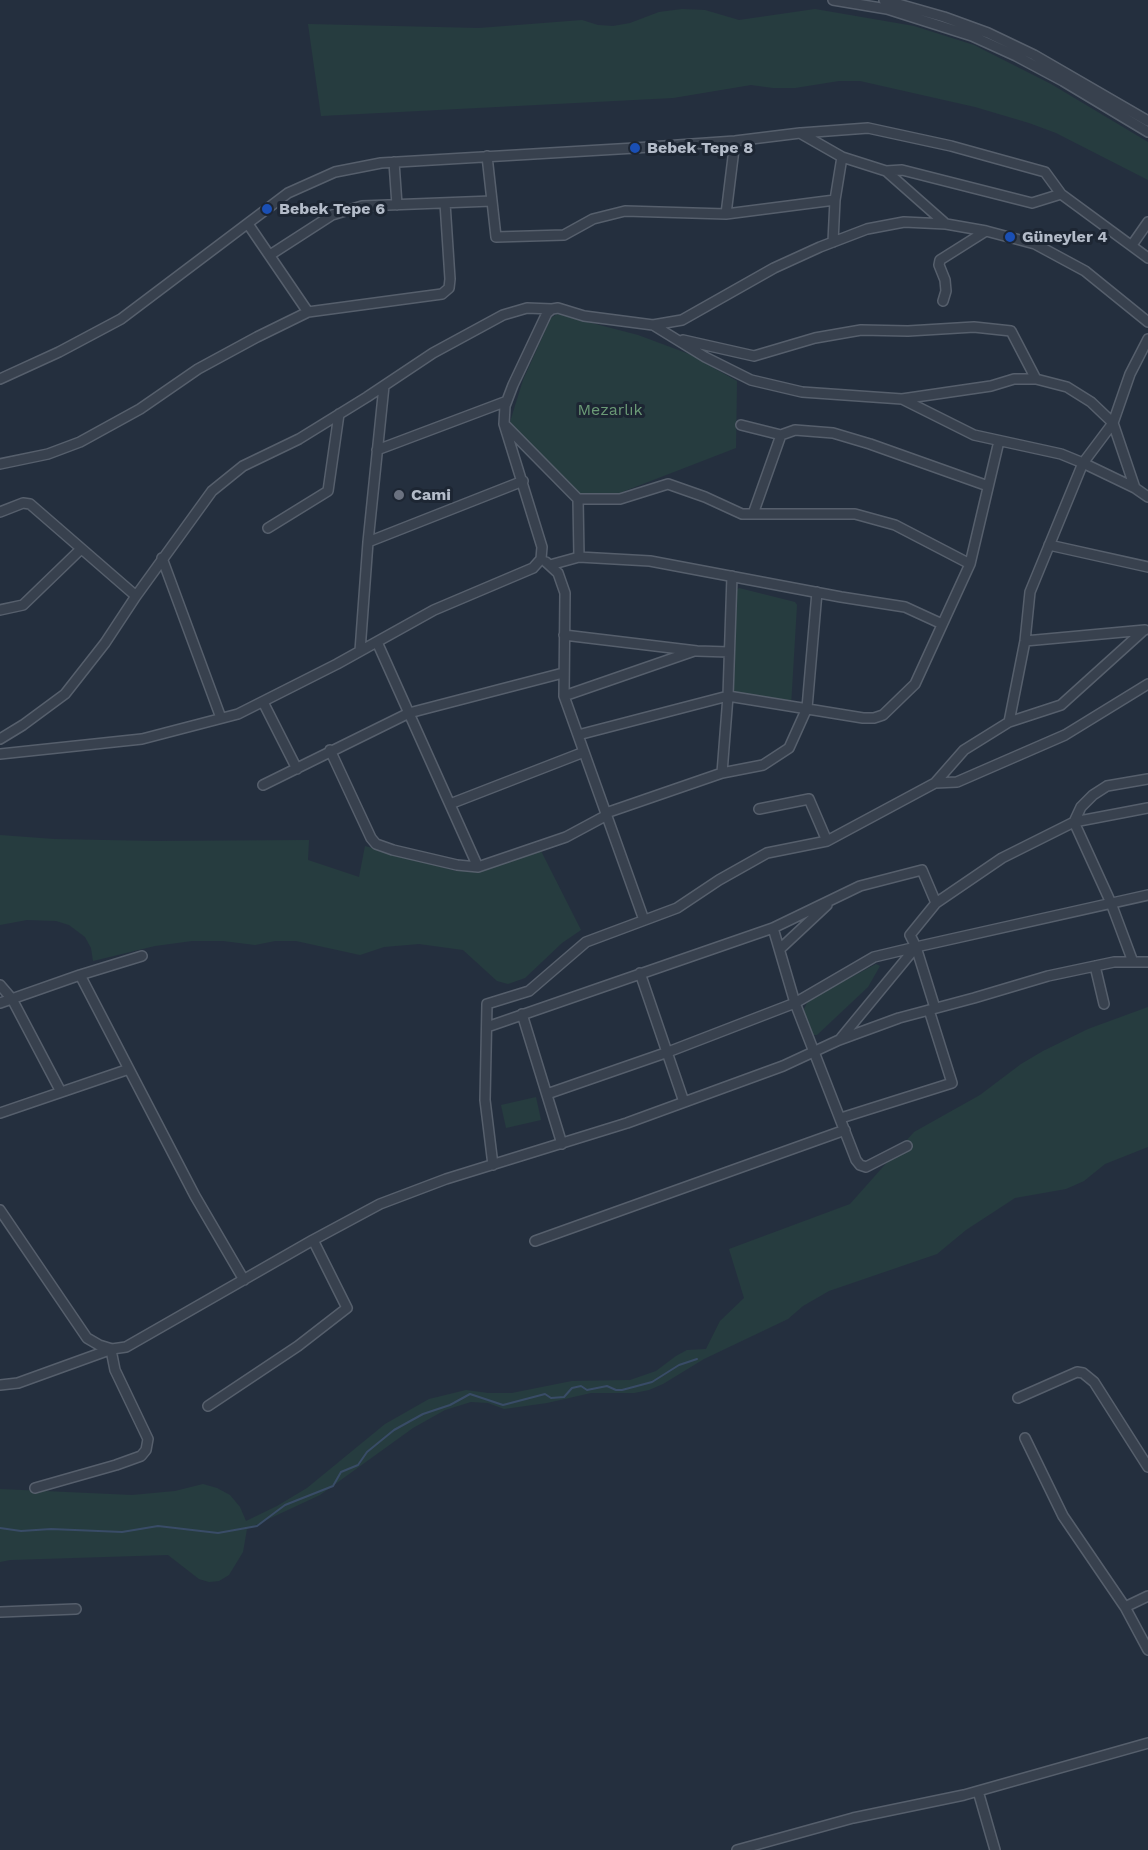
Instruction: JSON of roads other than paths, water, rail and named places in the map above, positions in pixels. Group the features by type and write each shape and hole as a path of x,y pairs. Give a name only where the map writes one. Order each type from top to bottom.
{"street":[{"path":"833,0 887,9 972,36 1062,81 1148,132"},
{"path":"884,0 944,16 988,33 1034,55 1148,122"},
{"path":"0,379 59,352 121,319 288,194 335,172 394,162 735,141 868,128 951,146 1045,172 1061,194 1148,258"},
{"path":"800,133 842,157 886,171 902,170 1032,204 1061,194"},
{"path":"726,214 735,141"},
{"path":"487,156 496,237 564,235 593,219 625,211 726,214 835,200"},
{"path":"833,242 835,200 842,157"},
{"path":"394,162 397,205"},
{"path":"886,171 946,224"},
{"path":"270,255 332,215 362,206 492,201"},
{"path":"0,464 48,454 80,442 140,409 198,369 308,312 438,296 446,292 450,279 445,203"},
{"path":"0,739 65,694 105,643 162,558 212,491 243,466 299,439 433,353 503,315 527,308 558,308 584,316 653,325 682,320 774,268 867,229 904,222 946,224 986,231 1035,244 1085,271 1148,322"},
{"path":"1132,245 1148,222"},
{"path":"248,224 308,312"},
{"path":"943,302 946,291 945,280 939,265 940,260 986,231"},
{"path":"0,754 142,739 238,714 434,610 533,568 541,559 542,547 504,424 507,401 547,314 552,309"},
{"path":"653,325 705,357 751,380 802,392 902,399 991,386 1014,380 1036,379 1067,387 1091,402 1113,423 1135,488"},
{"path":"674,338 754,356 815,338 861,330 908,331 974,327 1011,332 1036,379"},
{"path":"1009,722 1025,641 1030,592 1083,463 1113,423 1130,374 1148,339"},
{"path":"360,651 368,542 384,386"},
{"path":"902,399 975,435 1060,454 1083,463 1135,488 1148,497"},
{"path":"377,450 507,401"},
{"path":"268,528 328,491 339,414"},
{"path":"504,424 578,499 579,557"},
{"path":"741,425 781,435 795,430 833,434 870,444 988,486"},
{"path":"753,514 781,435"},
{"path":"578,735 728,696 863,718 883,715 915,684 970,564 999,441"},
{"path":"368,542 523,481"},
{"path":"578,499 620,499 668,484 705,497 742,514 855,514 895,525 970,564"},
{"path":"0,512 23,503 30,504 136,596"},
{"path":"1049,545 1148,567"},
{"path":"0,610 23,605 81,549"},
{"path":"550,565 579,557 650,561 905,607 942,624"},
{"path":"162,558 221,718"},
{"path":"541,559 550,565 563,582 565,593 564,696 644,920"},
{"path":"722,773 728,696 732,576"},
{"path":"330,750 371,838 376,844 457,865 478,867 566,837 606,814 722,773 763,765 789,748 807,708 817,592"},
{"path":"1025,641 1145,630"},
{"path":"493,1165 485,1100 487,1004 528,991 586,942 677,908 719,880 767,853 826,841 935,783 964,750 1009,722 1061,705 1145,630"},
{"path":"564,635 697,651 729,652"},
{"path":"377,642 478,867"},
{"path":"564,696 697,651"},
{"path":"263,785 330,750 410,713 563,673"},
{"path":"935,783 957,782 1065,735 1148,685"},
{"path":"263,702 297,768"},
{"path":"450,804 584,752"},
{"path":"1074,822 1082,807 1093,795 1107,786 1148,779"},
{"path":"759,808 809,799 826,841"},
{"path":"841,1118 952,1083 916,947 910,935 936,903 1002,858 1074,822 1148,808"},
{"path":"1074,822 1111,903 1133,962"},
{"path":"487,1027 773,928 860,886 922,870 936,903"},
{"path":"547,1094 668,1052 795,1003 874,957 1148,895"},
{"path":"781,948 836,897"},
{"path":"773,928 781,948 795,1003 856,1160 866,1167 907,1146"},
{"path":"839,1040 916,947"},
{"path":"0,1003 142,956"},
{"path":"0,1385 18,1383 112,1349 126,1347 380,1204 446,1179 562,1144 684,1102 783,1066 839,1040 898,1018 1048,976 1114,962 1148,962"},
{"path":"1095,966 1104,1004"},
{"path":"640,973 684,1102"},
{"path":"80,975 195,1196 244,1280"},
{"path":"0,985 12,999 61,1092"},
{"path":"522,1014 562,1144"},
{"path":"0,1101 4,1112 129,1069"},
{"path":"535,1240 845,1130"},
{"path":"0,1210 87,1338 99,1346 112,1349"},
{"path":"208,1406 298,1346 347,1308 313,1240"},
{"path":"35,1488 116,1465 141,1456 146,1450 147,1439 115,1370 112,1349"},
{"path":"1018,1398 1077,1372 1083,1373 1094,1382 1148,1467"},
{"path":"1025,1438 1064,1516 1125,1607 1148,1650"},
{"path":"1125,1607 1148,1596"},
{"path":"0,1612 76,1609"},
{"path":"737,1850 751,1849 853,1818 978,1791 1148,1743"},
{"path":"978,1791 994,1850"}],"waterway":[{"path":"0,1528 21,1531 51,1529 122,1532 158,1526 218,1533 257,1526 285,1505 333,1486 341,1472 358,1465 367,1452 394,1430 423,1414 450,1405 470,1394 503,1405 545,1394 551,1398 564,1397 572,1388 581,1386 587,1390 607,1386 622,1390 652,1382 679,1365 697,1359"}],"place":[{"name":"Bebek Tepe 8","path":"635,148"},
{"name":"Bebek Tepe 6","path":"267,209"},
{"name":"Güneyler 4","path":"1010,237"},
{"name":"Cami","path":"399,495"}],"park label":[{"name":"Mezarlık","path":"610,410"}]}
